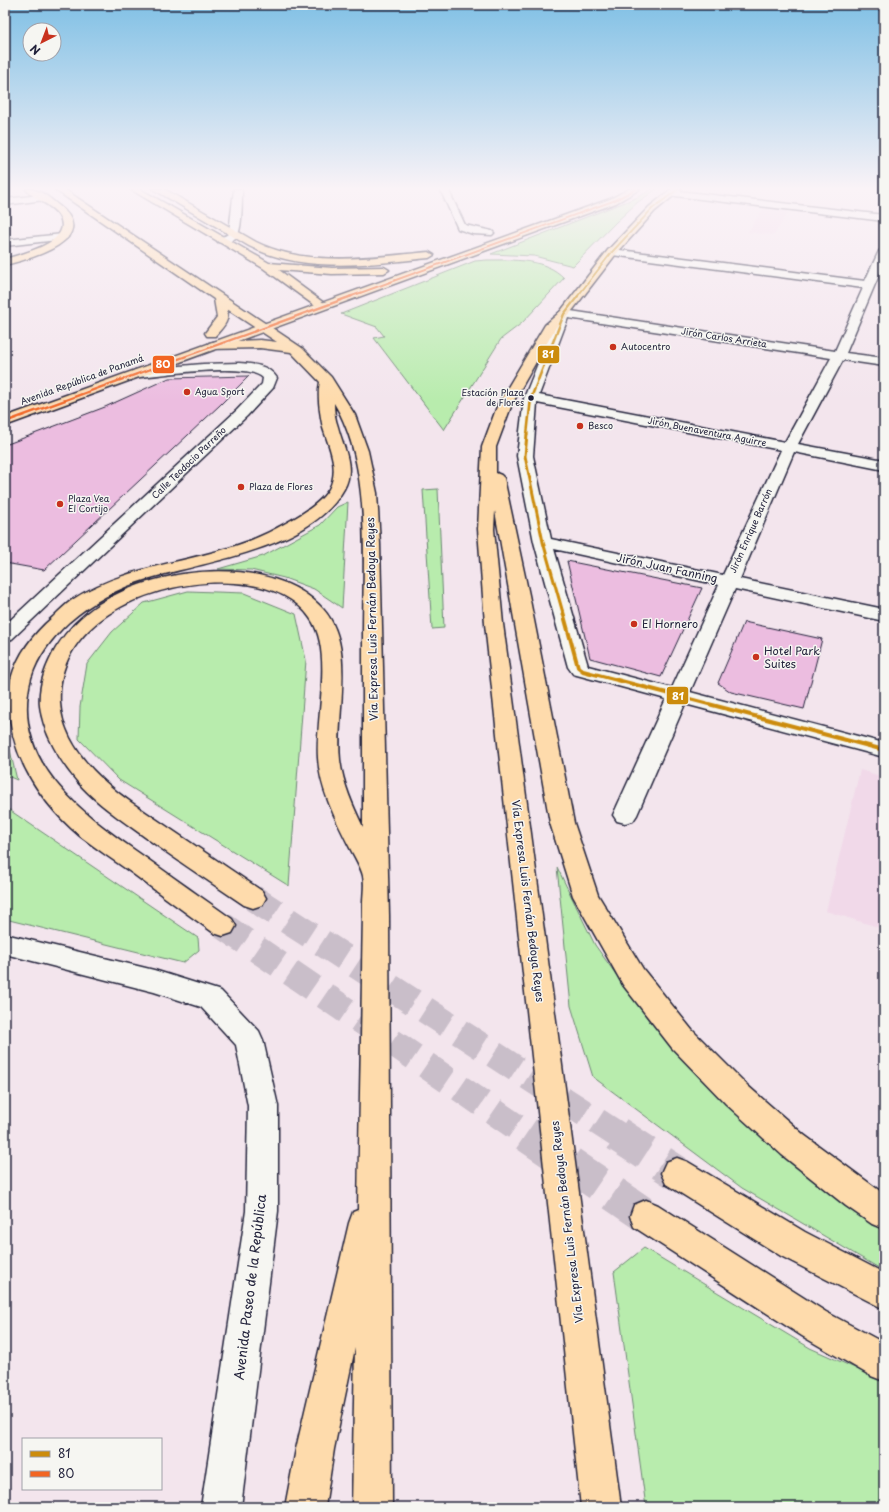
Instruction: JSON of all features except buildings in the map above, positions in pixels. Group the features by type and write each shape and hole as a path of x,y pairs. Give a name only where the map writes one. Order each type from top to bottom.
{"main road":[{"name":"Vía Expresa Luis Fernán Bedoya Reyes","path":"162,260 298,351 326,380 348,415 361,451 369,492 372,544 376,875 372,1507"},
{"path":"256,260 322,306"},
{"path":"310,260 371,260"},
{"path":"355,281 415,260"},
{"name":"Avenida República de Panamá","path":"5,422 449,260"},
{"name":"Vía Expresa Luis Fernán Bedoya Reyes","path":"601,1507 494,624 486,530 489,447 505,404 551,325 564,314 606,260"},
{"path":"267,266 326,271 384,270"},
{"path":"298,301 325,291"},
{"path":"219,298 223,315 222,322 205,335 264,314"},
{"path":"213,346 260,344 290,348 298,351"},
{"path":"223,926 89,830 68,812 50,793 27,759 21,743 17,727 16,705 19,683 25,666 34,649 45,634 69,610 94,593 138,575 224,555 266,541 294,527 325,503 337,488 342,470 335,437 330,427 326,380"},
{"path":"489,447 512,550 514,571 520,595 562,823 586,896 633,977 682,1039 737,1095 792,1145 857,1195 884,1213"},
{"path":"253,898 163,838 108,798 87,777 70,755 60,738 50,704 51,688 56,669 64,651 78,632 101,612 118,600 142,590 193,579 227,577 243,578 265,582 284,589 298,596 310,605 319,616 328,637 331,657 330,760 338,797 376,875"},
{"path":"677,1173 793,1244 884,1292"},
{"path":"305,1507 315,1449 375,1179"},
{"path":"646,1216 801,1316 884,1363"}],"street":[{"path":"671,260 868,285"},
{"name":"Jirón Enrique Barrón","path":"625,815 789,448 839,356 880,260"},
{"path":"564,314 531,398 525,456 543,542 580,670 884,750"},
{"name":"Jirón Carlos Arrieta","path":"564,314 884,362"},
{"name":"Calle Teodocio Parreño","path":"5,635 242,413 268,385 270,378 263,371 239,368 140,373"},
{"name":"Jirón Buenaventura Aguirre","path":"531,398 884,465"},
{"name":"Jirón Juan Fanning","path":"543,542 884,615"},
{"name":"Avenida Paseo de la República","path":"5,944 154,981 211,999 249,1040 263,1106 262,1211 221,1507"}],"shaded area":[{"path":"860,770 884,777 884,929 826,911"}],"green space":[{"path":"518,260 538,264 556,271 564,278 522,323 501,339 444,430 374,338 384,336 377,327 341,314 475,261"},
{"path":"548,260 579,260 573,266"},
{"path":"438,489 444,628 432,629 423,490"},
{"path":"348,502 342,608 314,589 284,578 251,570 218,569 263,556 320,525 337,507"},
{"path":"188,591 244,593 296,614 306,660 289,886 119,780 79,739 80,707 87,664 112,632 144,603"},
{"path":"5,729 17,780 5,775"},
{"path":"5,807 198,938 199,950 183,963 5,919"},
{"path":"557,867 595,945 650,1022 733,1107 884,1226 884,1271 742,1188 593,1077 571,1006"},
{"path":"644,1248 810,1348 884,1381 884,1507 646,1507 614,1272"}],"tunnel":[{"path":"253,898 618,1135"},
{"path":"223,926 528,1135"},
{"path":"526,1134 646,1216"},
{"path":"617,1134 677,1173"}],"transit line":[{"name":"80","path":"5,422 452,260"},
{"name":"81","path":"606,260 564,314 531,398 525,456 543,542 578,667 583,671 884,750"}],"place":[{"name":"Autocentro","path":"613,347"},
{"name":"Agua Sport","path":"187,392"},
{"name":"Estación Plaza de Flores","path":"531,398"},
{"name":"Besco","path":"580,426"},
{"name":"Plaza de Flores","path":"241,487"},
{"name":"Plaza Vea El Cortijo","path":"60,504"},
{"name":"El Hornero","path":"634,624"},
{"name":"Hotel Park Suites","path":"756,657"}]}
